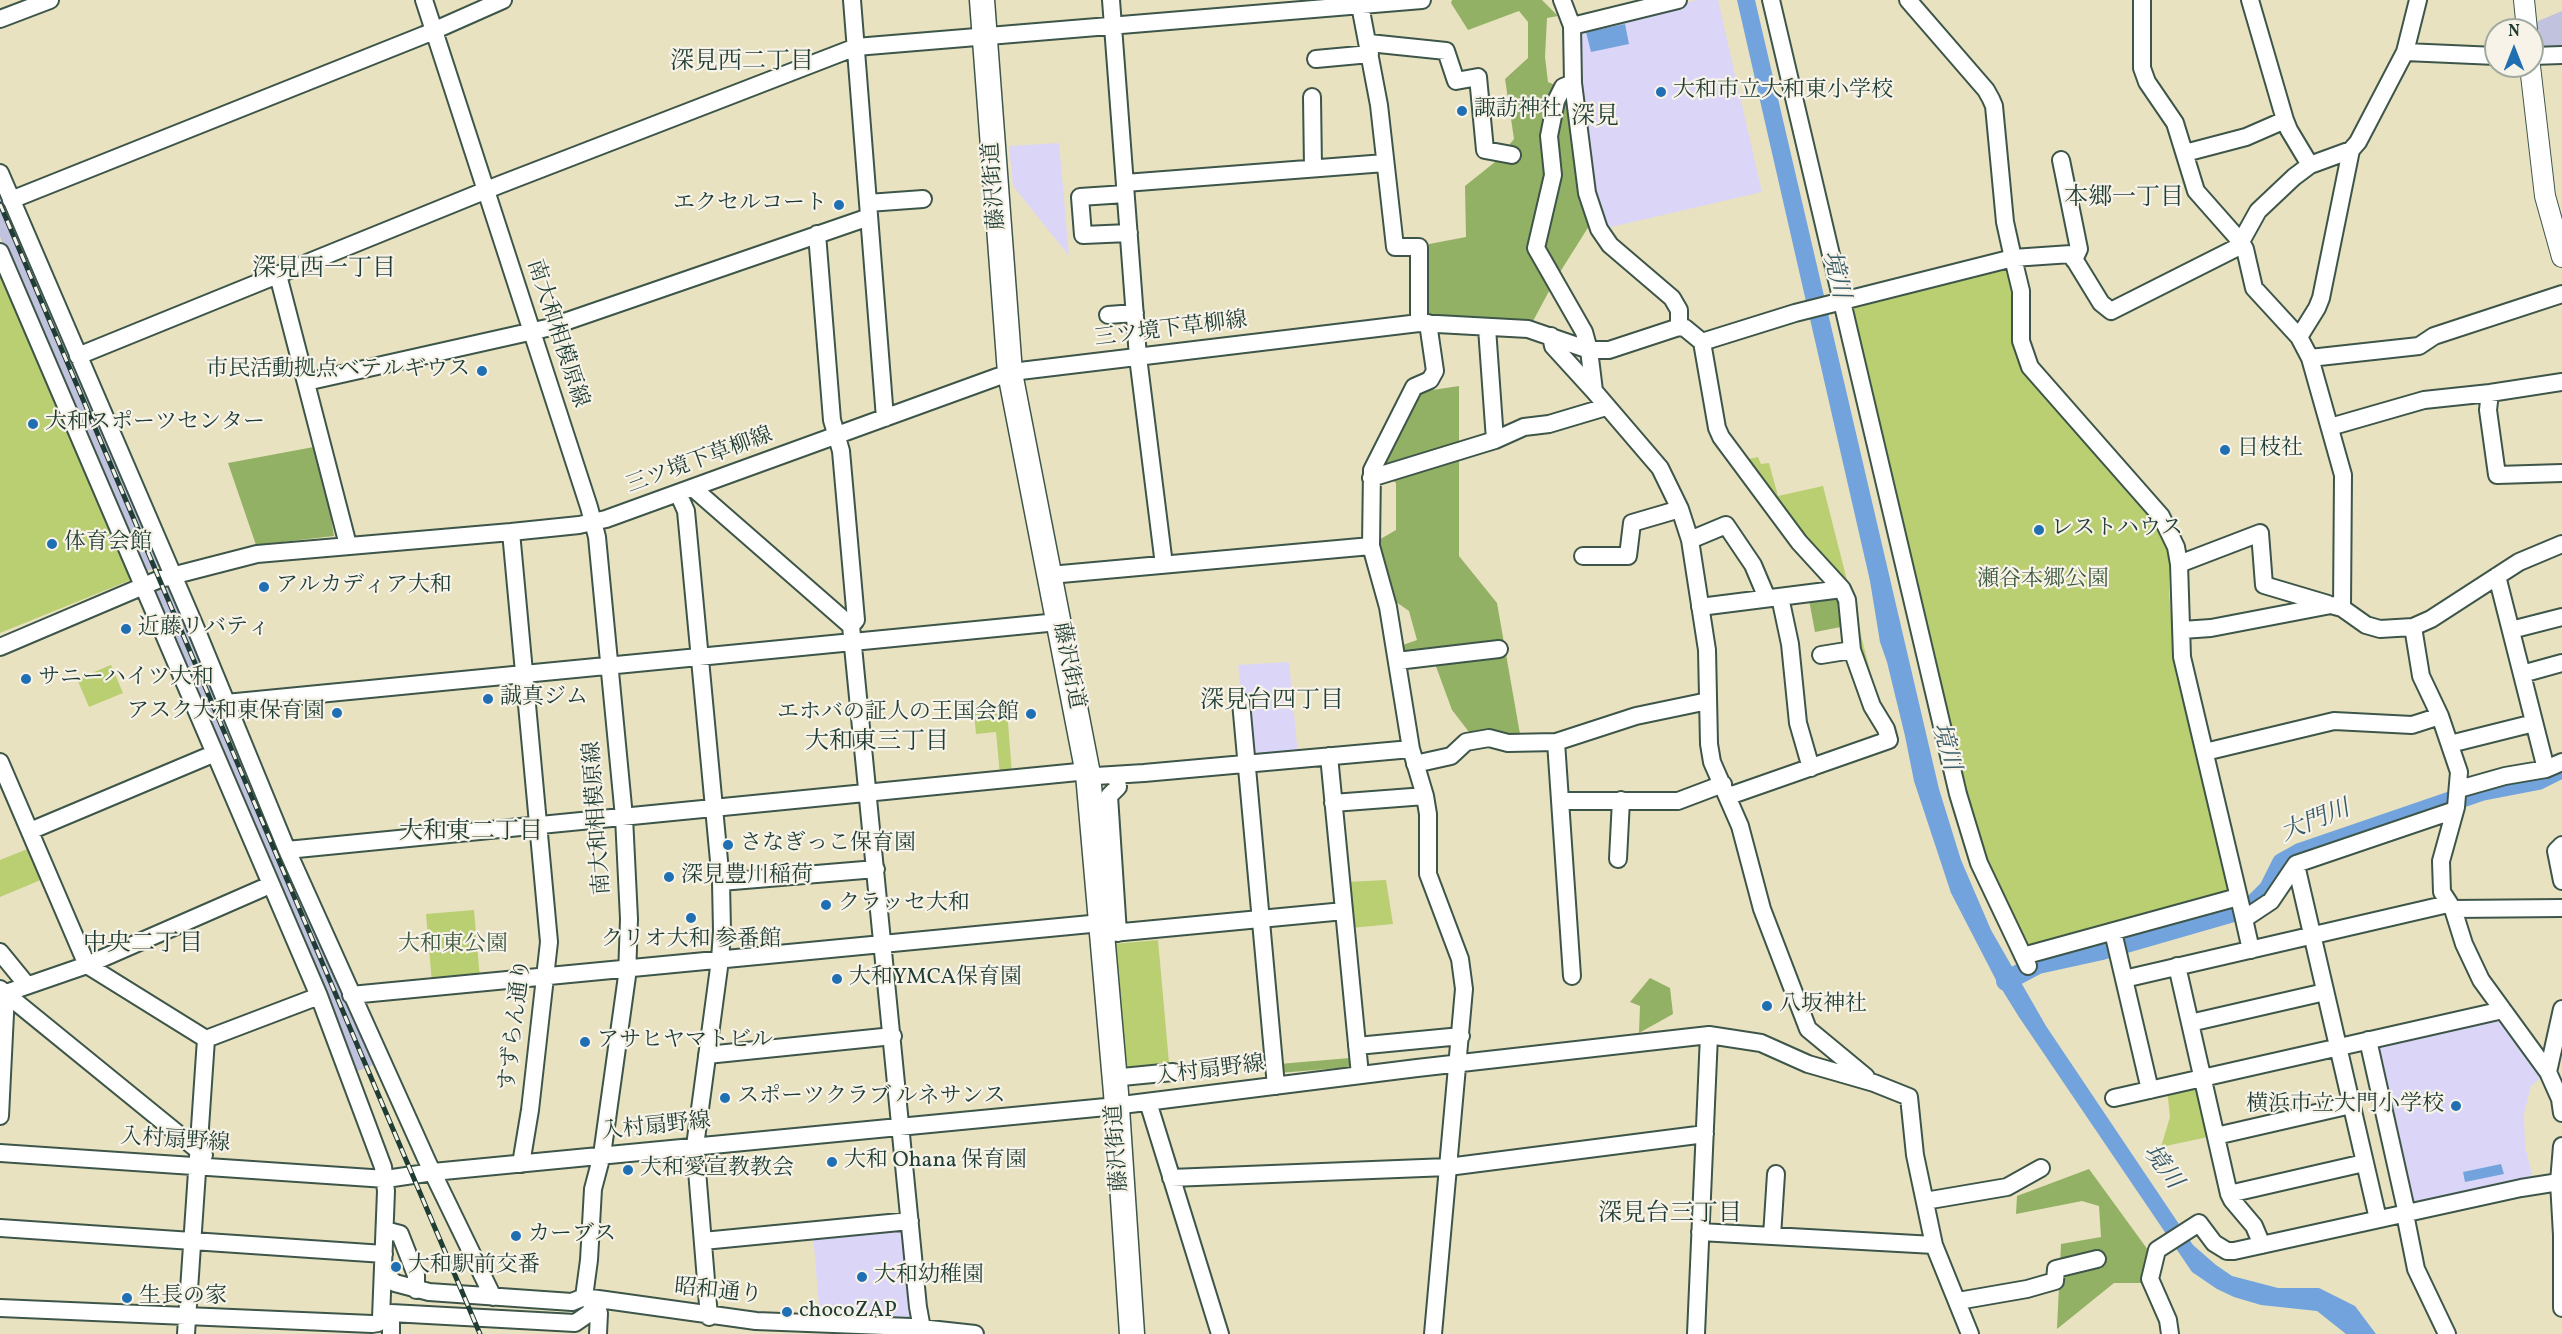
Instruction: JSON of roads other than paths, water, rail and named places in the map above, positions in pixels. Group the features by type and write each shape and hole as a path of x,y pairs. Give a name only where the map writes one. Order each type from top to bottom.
{"highway":[{"name":"藤沢街道","path":"982,0 1010,373 1088,774 1107,930 1116,1106 1132,1334"}],"main road":[{"path":"2524,0 2526,18"},
{"path":"2531,78 2545,196 2562,257"}],"street":[{"path":"0,20 50,0"},
{"name":"南大和相模原線","path":"424,0 594,522 624,817 628,886 627,968 602,1155 593,1189 589,1305"},
{"path":"11,200 434,31 503,0"},
{"path":"852,0 885,418"},
{"path":"1111,0 1138,357 1164,565"},
{"path":"78,356 486,191 856,46 1113,26 1360,3 1422,0"},
{"path":"1562,0 1572,26 1574,83 1587,193 1602,235 1628,262 1672,298 1680,310 1680,327"},
{"path":"1572,26 1678,0"},
{"path":"1771,0 1958,794 1979,863 1999,909 2026,961 2271,901 2296,865 2457,800 2505,776 2546,769 2562,762"},
{"path":"1908,0 1986,90 1994,106 2005,222 2021,291 2021,341 2030,367 2161,516 2176,547 2179,564 2184,667 2251,950"},
{"path":"2142,0 2142,68 2147,82 2175,123 2196,191 2241,242 2245,249 2254,288 2299,337 2310,358 2343,475 2336,607"},
{"path":"2250,0 2285,120 2310,165"},
{"path":"1702,342 1795,313 2013,258 2070,254 2101,303 2111,311 2238,247 2258,211 2310,165 2351,150 2358,142 2405,52 2418,0"},
{"path":"1360,3 1370,48 1395,247 1419,246 1424,323 1435,371 1430,380 1414,387 1372,470 1371,478 1371,546 1388,608 1413,757 1425,796 1428,814 1428,874 1460,959 1464,989 1433,1334"},
{"path":"1316,59 1370,48 1446,51 1455,81 1478,77 1485,150 1512,155"},
{"path":"2405,52 2484,55"},
{"path":"2544,56 2562,55"},
{"path":"1574,83 1563,87 1556,101 1549,136 1553,175 1536,248 1584,332 1589,350 1594,391"},
{"path":"1312,97 1312,168"},
{"path":"2185,153 2246,137 2285,120"},
{"path":"2299,337 2317,308 2320,298 2351,150"},
{"path":"2061,160 2079,249 2074,260"},
{"path":"1129,233 1083,235 1080,197 1125,188 1312,168 1385,163"},
{"path":"0,173 287,850 351,995 494,1297"},
{"path":"306,382 532,331 818,234 868,210 923,199"},
{"path":"818,234 832,420 841,451 856,620 852,634 922,1331"},
{"path":"0,252 213,754 319,996 386,1179 381,1318 378,1323 0,1308"},
{"path":"278,275 348,545"},
{"path":"2310,358 2419,346 2434,336 2562,294"},
{"path":"1108,315 1135,313"},
{"name":"三ツ境下草柳線","path":"0,647 172,575 257,554 594,522 623,514 1010,373 1424,323 1486,328 1528,328 1589,350"},
{"path":"1560,801 1678,801 1811,768 1889,740 1886,729 1872,706 1852,651 1847,600 1842,589 1799,542 1721,437 1717,428 1702,342 1685,327 1680,327 1609,350 1589,350"},
{"path":"1486,328 1495,440"},
{"path":"1551,336 1553,346 1660,468 1680,509 1690,540 1707,651 1709,744 1712,762 1740,826 1762,909 1808,1029 1874,1083 1909,1097 1915,1155 1934,1245 1970,1334"},
{"path":"2330,427 2424,400 2562,382"},
{"path":"2490,393 2488,410 2497,475 2562,473"},
{"path":"1371,478 1495,440 1524,427 1549,424 1606,407"},
{"path":"686,491 852,634"},
{"path":"686,491 699,657 721,882 720,960 694,1146 709,1317"},
{"path":"1583,556 1628,556 1632,523 1680,509"},
{"path":"1690,540 1726,525 1773,598 1790,644 1798,723 1811,768"},
{"name":"すずらん通り","path":"512,531 549,942 547,976 521,1164"},
{"path":"2179,564 2260,533 2264,585 2336,607 2366,625 2380,629 2413,627 2431,619 2519,562 2562,544"},
{"path":"1050,575 1371,546"},
{"path":"2497,576 2546,769"},
{"path":"1700,607 1842,589"},
{"path":"2182,630 2211,628 2336,607"},
{"path":"2511,630 2562,617"},
{"path":"226,703 699,657 852,634 1058,622"},
{"path":"2413,627 2421,676 2440,716 2459,772 2457,800 2442,861 2440,880 2442,892 2451,906 2472,962 2548,1072 2560,1099 2562,1113"},
{"path":"1397,661 1499,650"},
{"path":"1821,655 1852,651"},
{"path":"2522,674 2562,663"},
{"path":"287,850 1078,772 1096,776 1116,775 1329,756 1451,756 1466,742 1489,738 1508,743 1556,742 1636,716 1708,701"},
{"path":"1241,702 1276,1086"},
{"path":"2205,752 2334,721 2412,724 2440,716"},
{"path":"2450,744 2534,723"},
{"path":"1556,742 1572,976"},
{"path":"30,831 213,754"},
{"path":"1329,756 1360,1075"},
{"path":"0,762 87,965 206,1039"},
{"path":"1107,930 1109,796 1118,788 1116,775"},
{"path":"1333,803 1425,796"},
{"path":"1617,859 1621,800"},
{"path":"2562,845 2556,851 2562,882"},
{"path":"2296,865 2378,1220"},
{"path":"721,882 876,869"},
{"path":"3,991 87,965 270,885"},
{"path":"2124,979 2312,935 2451,906 2562,908"},
{"path":"351,995 883,944 1261,919 1344,911"},
{"path":"2115,941 2150,1090"},
{"path":"0,952 27,985"},
{"path":"2177,966 2229,1194 2254,1226 2262,1245"},
{"path":"0,1116 3,991"},
{"path":"3,991 197,1158"},
{"path":"2190,1023 2325,992"},
{"path":"206,1039 319,996"},
{"path":"2114,1098 2503,1010"},
{"path":"2548,1072 2562,1010"},
{"path":"1696,1334 1709,1035"},
{"name":"入村扇野線","path":"0,1153 197,1158 218,1167 386,1179 602,1155 1116,1106 1709,1035 1761,1043 1808,1064 1874,1083"},
{"path":"707,1055 893,1036"},
{"path":"1357,1046 1461,1036"},
{"path":"186,1334 206,1039"},
{"path":"2368,1041 2416,1269 2447,1334"},
{"path":"1122,1077 1173,1072"},
{"path":"1148,1102 1220,1334"},
{"path":"2216,1136 2351,1105"},
{"path":"1171,1178 1448,1167 1705,1134"},
{"path":"2562,1146 2559,1182 2562,1308"},
{"path":"2229,1194 2364,1163"},
{"path":"1925,1201 2007,1187 2041,1168"},
{"path":"1772,1236 1776,1174"},
{"path":"2170,1334 2168,1320 2150,1279 2157,1250 2199,1223 2214,1243 2227,1251 2521,1188 2559,1182"},
{"path":"703,1241 910,1221"},
{"path":"0,1228 192,1241 384,1262"},
{"path":"384,1230 400,1234 416,1275 416,1290"},
{"path":"1700,1232 1934,1245"},
{"path":"1958,1301 2027,1289 2055,1281 2056,1269 2097,1259"},
{"path":"384,1262 385,1274 395,1283 416,1290 589,1305 599,1313 598,1334"},
{"path":"391,1334 391,1313 475,1310 560,1328 575,1323 589,1305"},
{"name":"昭和通り","path":"589,1305 756,1322 975,1334"}],"water":[{"path":"1737,0 1755,0 1939,789 1961,860 1991,930 2046,1026 2193,1245 2232,1276 2278,1288 2319,1288 2355,1306 2376,1334 2346,1334 2317,1311 2261,1305 2234,1297 2217,1289 2192,1272 2019,1017 1996,980 1951,893 1914,781 1887,662 1880,642 1870,581"},
{"path":"1625,24 1629,44 1591,52 1586,32"},
{"path":"2501,1164 2504,1174 2465,1182 2463,1172"}],"waterway":[{"name":"大門川","path":"2006,981 2038,964 2102,950 2251,907 2269,889 2282,863 2300,853 2481,791 2538,780 2562,768"}],"railway":[{"path":"0,204 480,1334"}],"place":[{"name":"大和市立大和東小学校","path":"1661,92"},
{"name":"諏訪神社","path":"1462,111"},
{"name":"エクセルコート","path":"839,205"},
{"name":"市民活動拠点ベテルギウス","path":"482,371"},
{"name":"大和スポーツセンター","path":"33,424"},
{"name":"日枝社","path":"2225,450"},
{"name":"レストハウス","path":"2039,530"},
{"name":"体育会館","path":"52,544"},
{"name":"アルカディア大和","path":"264,587"},
{"name":"近藤リバティ","path":"126,629"},
{"name":"サニーハイツ大和","path":"26,679"},
{"name":"誠真ジム","path":"488,699"},
{"name":"アスク大和東保育園","path":"337,713"},
{"name":"エホバの証人の王国会館","path":"1031,714"},
{"name":"さなぎっこ保育園","path":"728,845"},
{"name":"深見豊川稲荷","path":"669,877"},
{"name":"クラッセ大和","path":"826,905"},
{"name":"クリオ大和 参番館","path":"691,918"},
{"name":"大和YMCA保育園","path":"837,979"},
{"name":"八坂神社","path":"1767,1006"},
{"name":"アサヒヤマトビル","path":"585,1042"},
{"name":"スポーツクラブ ルネサンス","path":"725,1098"},
{"name":"横浜市立大門小学校","path":"2456,1106"},
{"name":"大和 Ohana 保育園","path":"832,1162"},
{"name":"大和愛宣教教会","path":"628,1170"},
{"name":"カーブス","path":"516,1236"},
{"name":"大和駅前交番","path":"396,1267"},
{"name":"大和幼稚園","path":"862,1277"},
{"name":"生長の家","path":"127,1298"},
{"name":"chocoZAP","path":"787,1312"}],"district":[{"name":"深見西二丁目","path":"742,64"},
{"name":"深見","path":"1595,119"},
{"name":"本郷一丁目","path":"2124,200"},
{"name":"深見西一丁目","path":"324,271"},
{"name":"深見台四丁目","path":"1272,703"},
{"name":"大和東三丁目","path":"877,744"},
{"name":"大和東二丁目","path":"471,834"},
{"name":"中央二丁目","path":"143,946"},
{"name":"深見台三丁目","path":"1670,1216"}],"water label":[{"name":"境川","path":"1834,275"},
{"name":"境川","path":"1944,747"},
{"name":"境川","path":"2161,1168"}],"park label":[{"name":"瀬谷本郷公園","path":"2043,581"},
{"name":"大和東公園","path":"453,946"}]}
